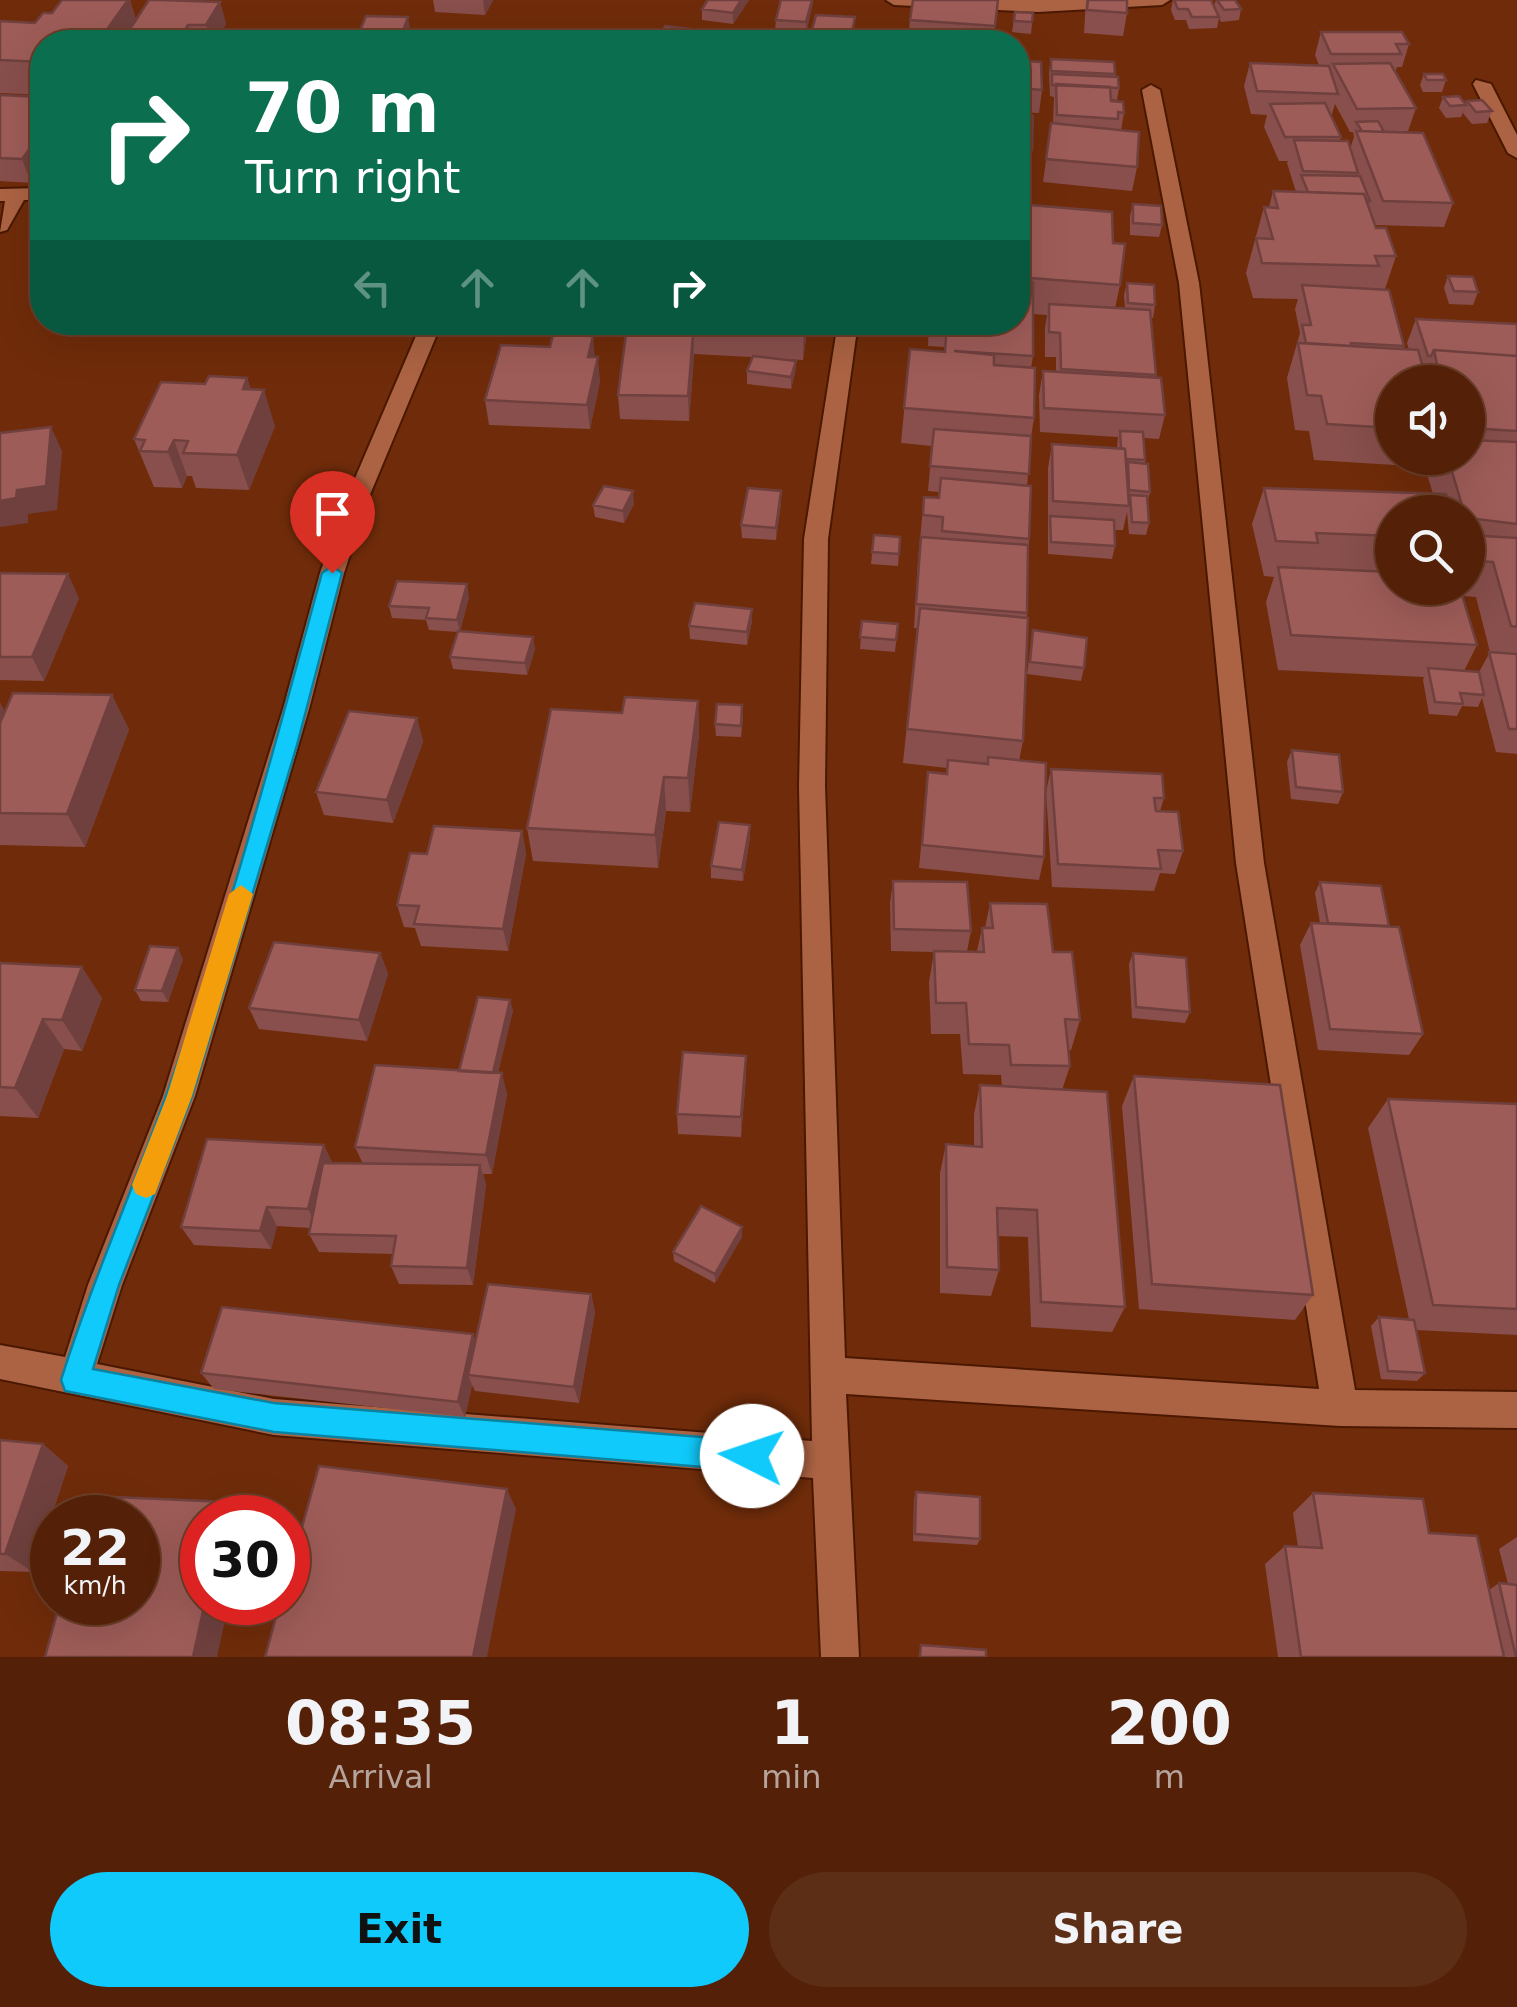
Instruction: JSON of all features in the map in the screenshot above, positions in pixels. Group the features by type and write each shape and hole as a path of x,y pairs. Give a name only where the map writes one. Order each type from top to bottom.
{"street":[{"path":"894,0 1038,7 1162,0"},
{"path":"1482,84 1517,153"},
{"path":"1150,90 1190,282 1250,863 1340,1408"},
{"path":"0,226 9,195"},
{"path":"75,1380 105,1285 180,1096 291,727 332,573 358,497 427,335"},
{"path":"840,1657 830,1462 812,786 815,558 846,335"},
{"path":"0,1362 274,1418 830,1462"},
{"path":"830,1375 1340,1408 1517,1410"}],"building":[{"path":"62,0 128,0 107,30 30,30 30,61 0,60 0,21 35,23 43,13 52,13"},
{"path":"149,0 220,2 206,25 188,25 185,30 129,30"},
{"path":"708,0 741,0 733,13 702,9"},
{"path":"781,0 812,0 806,22 776,20"},
{"path":"913,0 998,0 995,26 910,20"},
{"path":"1088,0 1127,0 1127,13 1087,10"},
{"path":"1174,0 1211,0 1219,17 1192,17 1188,9 1178,9"},
{"path":"1217,0 1235,0 1241,9 1224,10"},
{"path":"1015,12 1033,13 1032,22 1014,21"},
{"path":"816,15 855,17 852,30 812,30"},
{"path":"366,16 408,17 403,30 360,30"},
{"path":"665,26 699,30 663,30"},
{"path":"1321,32 1402,32 1409,44 1396,44 1401,54 1331,54"},
{"path":"1051,59 1114,62 1115,74 1051,71"},
{"path":"1030,62 1041,62 1042,90 1030,89"},
{"path":"1250,63 1329,66 1338,94 1257,91"},
{"path":"1390,63 1416,108 1357,109 1333,64"},
{"path":"1052,74 1118,77 1119,88 1052,85"},
{"path":"1424,74 1443,74 1446,80 1427,80"},
{"path":"1056,84 1110,87 1111,101 1123,102 1124,113 1118,112 1118,119 1057,115"},
{"path":"0,95 30,96 30,148 22,159 0,158"},
{"path":"1459,96 1466,105 1450,106 1443,97"},
{"path":"1482,100 1492,111 1476,112 1467,101"},
{"path":"1325,103 1341,137 1285,137 1270,104"},
{"path":"1030,116 1033,116 1030,150"},
{"path":"1378,121 1384,132 1362,131 1356,122"},
{"path":"1051,123 1139,132 1137,167 1046,159"},
{"path":"1356,131 1423,133 1453,203 1383,201"},
{"path":"1294,140 1348,141 1358,173 1303,171"},
{"path":"1301,175 1360,176 1370,201 1364,194 1308,192"},
{"path":"1273,191 1364,194 1376,228 1386,228 1396,256 1375,256 1379,266 1262,263 1256,238 1273,239 1264,207 1278,208"},
{"path":"1133,204 1161,206 1162,225 1133,223"},
{"path":"1030,205 1112,212 1113,243 1125,244 1120,285 1030,278"},
{"path":"1448,276 1473,277 1478,292 1454,291"},
{"path":"1030,282 1033,282 1033,356 954,351 994,355 994,365 1035,368 1034,418 904,408 910,349 945,352 946,335 1030,335"},
{"path":"1127,283 1154,285 1155,305 1128,303"},
{"path":"1302,285 1389,290 1404,346 1306,343 1302,325 1311,325"},
{"path":"1049,304 1150,310 1156,375 1061,369 1060,333 1049,332"},
{"path":"1416,319 1517,324 1517,356 1434,350 1428,356"},
{"path":"553,335 593,336 588,357 598,357 587,405 485,400 501,345 550,347"},
{"path":"626,335 693,335 688,396 618,395"},
{"path":"1298,343 1418,350 1422,365 1375,365 1375,427 1327,424 1321,396 1307,395"},
{"path":"1434,350 1517,356 1517,431 1485,429 1485,365 1437,365"},
{"path":"753,356 796,361 791,377 747,371"},
{"path":"1043,371 1161,378 1165,415 1044,408"},
{"path":"209,376 247,378 243,389 264,390 237,455 183,453 188,441 174,440 168,452 140,451 145,440 134,439 161,382 205,384"},
{"path":"51,427 46,486 17,490 16,498 0,501 0,433"},
{"path":"934,429 1031,436 1029,474 930,466"},
{"path":"1120,431 1143,432 1145,460 1126,459"},
{"path":"1485,441 1517,442 1517,524 1485,520 1485,495 1459,495 1453,475 1485,475"},
{"path":"1052,444 1125,449 1129,506 1053,501"},
{"path":"1128,462 1148,464 1150,492 1129,490"},
{"path":"941,478 1031,486 1029,539 942,531 943,517 923,515 924,497 939,498"},
{"path":"604,486 633,491 623,511 593,505"},
{"path":"748,488 781,491 776,528 741,525"},
{"path":"1264,488 1446,495 1375,495 1375,535 1316,533 1318,543 1276,541"},
{"path":"1130,495 1147,496 1149,523 1132,522"},
{"path":"1050,516 1114,520 1115,546 1051,542"},
{"path":"874,535 900,537 899,554 872,552"},
{"path":"1485,536 1517,538 1517,627 1511,626 1493,562 1485,562"},
{"path":"921,537 1028,545 1027,613 916,604"},
{"path":"1278,567 1375,571 1375,605 1465,605 1477,645 1291,635"},
{"path":"0,573 68,574 32,657 0,657"},
{"path":"397,581 467,584 457,620 426,618 429,608 389,606"},
{"path":"695,603 752,609 747,632 689,626"},
{"path":"920,608 1028,618 1023,741 907,729"},
{"path":"862,621 898,624 896,640 860,637"},
{"path":"1033,630 1087,638 1084,668 1030,662"},
{"path":"458,631 533,637 525,663 450,657"},
{"path":"1489,652 1517,654 1517,729 1509,729"},
{"path":"1428,668 1479,672 1484,695 1460,693 1463,704 1435,702"},
{"path":"13,693 112,695 67,814 0,813 0,723"},
{"path":"625,697 698,701 688,778 664,777 655,835 527,828 551,709 622,713"},
{"path":"717,704 742,705 741,726 715,724"},
{"path":"349,711 417,718 387,800 316,792"},
{"path":"1292,750 1339,755 1343,792 1296,787"},
{"path":"988,757 1046,763 1044,857 922,845 928,772 947,774 948,760 988,764"},
{"path":"1051,769 1162,774 1164,798 1154,798 1156,811 1178,812 1183,851 1158,850 1161,869 1058,864"},
{"path":"719,822 750,825 742,870 711,866"},
{"path":"434,826 522,831 503,929 414,924 419,906 397,905 410,853 427,854"},
{"path":"893,881 967,882 971,931 894,929"},
{"path":"1320,882 1381,886 1389,926 1328,923"},
{"path":"990,903 1047,904 1053,952 1072,952 1080,1020 1065,1019 1070,1066 1011,1065 1009,1045 969,1044 966,1003 936,1003 934,951 984,952 982,928 993,928"},
{"path":"1311,923 1399,927 1423,1034 1330,1029"},
{"path":"274,942 380,953 359,1020 249,1008"},
{"path":"150,946 178,948 162,991 135,990"},
{"path":"1133,953 1186,958 1190,1012 1136,1007"},
{"path":"0,963 82,967 62,1020 43,1019 15,1088 0,1087"},
{"path":"478,997 510,1000 493,1073 459,1071"},
{"path":"683,1052 746,1056 741,1117 677,1114"},
{"path":"375,1065 502,1073 486,1155 355,1147"},
{"path":"1134,1076 1280,1085 1313,1295 1152,1284"},
{"path":"980,1085 1107,1092 1125,1307 1041,1302 1037,1210 997,1208 999,1270 947,1267 946,1144 982,1147"},
{"path":"1388,1099 1517,1104 1517,1309 1433,1305"},
{"path":"207,1139 324,1145 308,1209 267,1207 260,1231 181,1227"},
{"path":"323,1163 480,1165 467,1268 391,1266 396,1236 309,1234"},
{"path":"701,1206 742,1227 715,1274 673,1252"},
{"path":"488,1284 591,1294 574,1387 468,1375"},
{"path":"222,1307 473,1334 458,1402 201,1373"},
{"path":"1379,1317 1414,1320 1425,1373 1388,1371"},
{"path":"0,1440 43,1444 5,1554 0,1554"},
{"path":"319,1466 507,1489 473,1657 265,1657 274,1625 310,1625 310,1498"},
{"path":"916,1492 980,1497 980,1539 915,1534"},
{"path":"1313,1493 1423,1499 1429,1533 1477,1536 1504,1657 1301,1657 1285,1546 1322,1548"},
{"path":"160,1499 180,1500 180,1625 200,1625 193,1657 45,1657 54,1625 160,1625"},
{"path":"1499,1583 1517,1585 1517,1657 1516,1657"},
{"path":"921,1645 986,1650 986,1657 920,1657"}],"slow traffic":[{"path":"146,1185 180,1096 241,894"}],"route":[{"path":"332,573 286,745 180,1096 105,1285 75,1380 274,1418 752,1456"}]}
